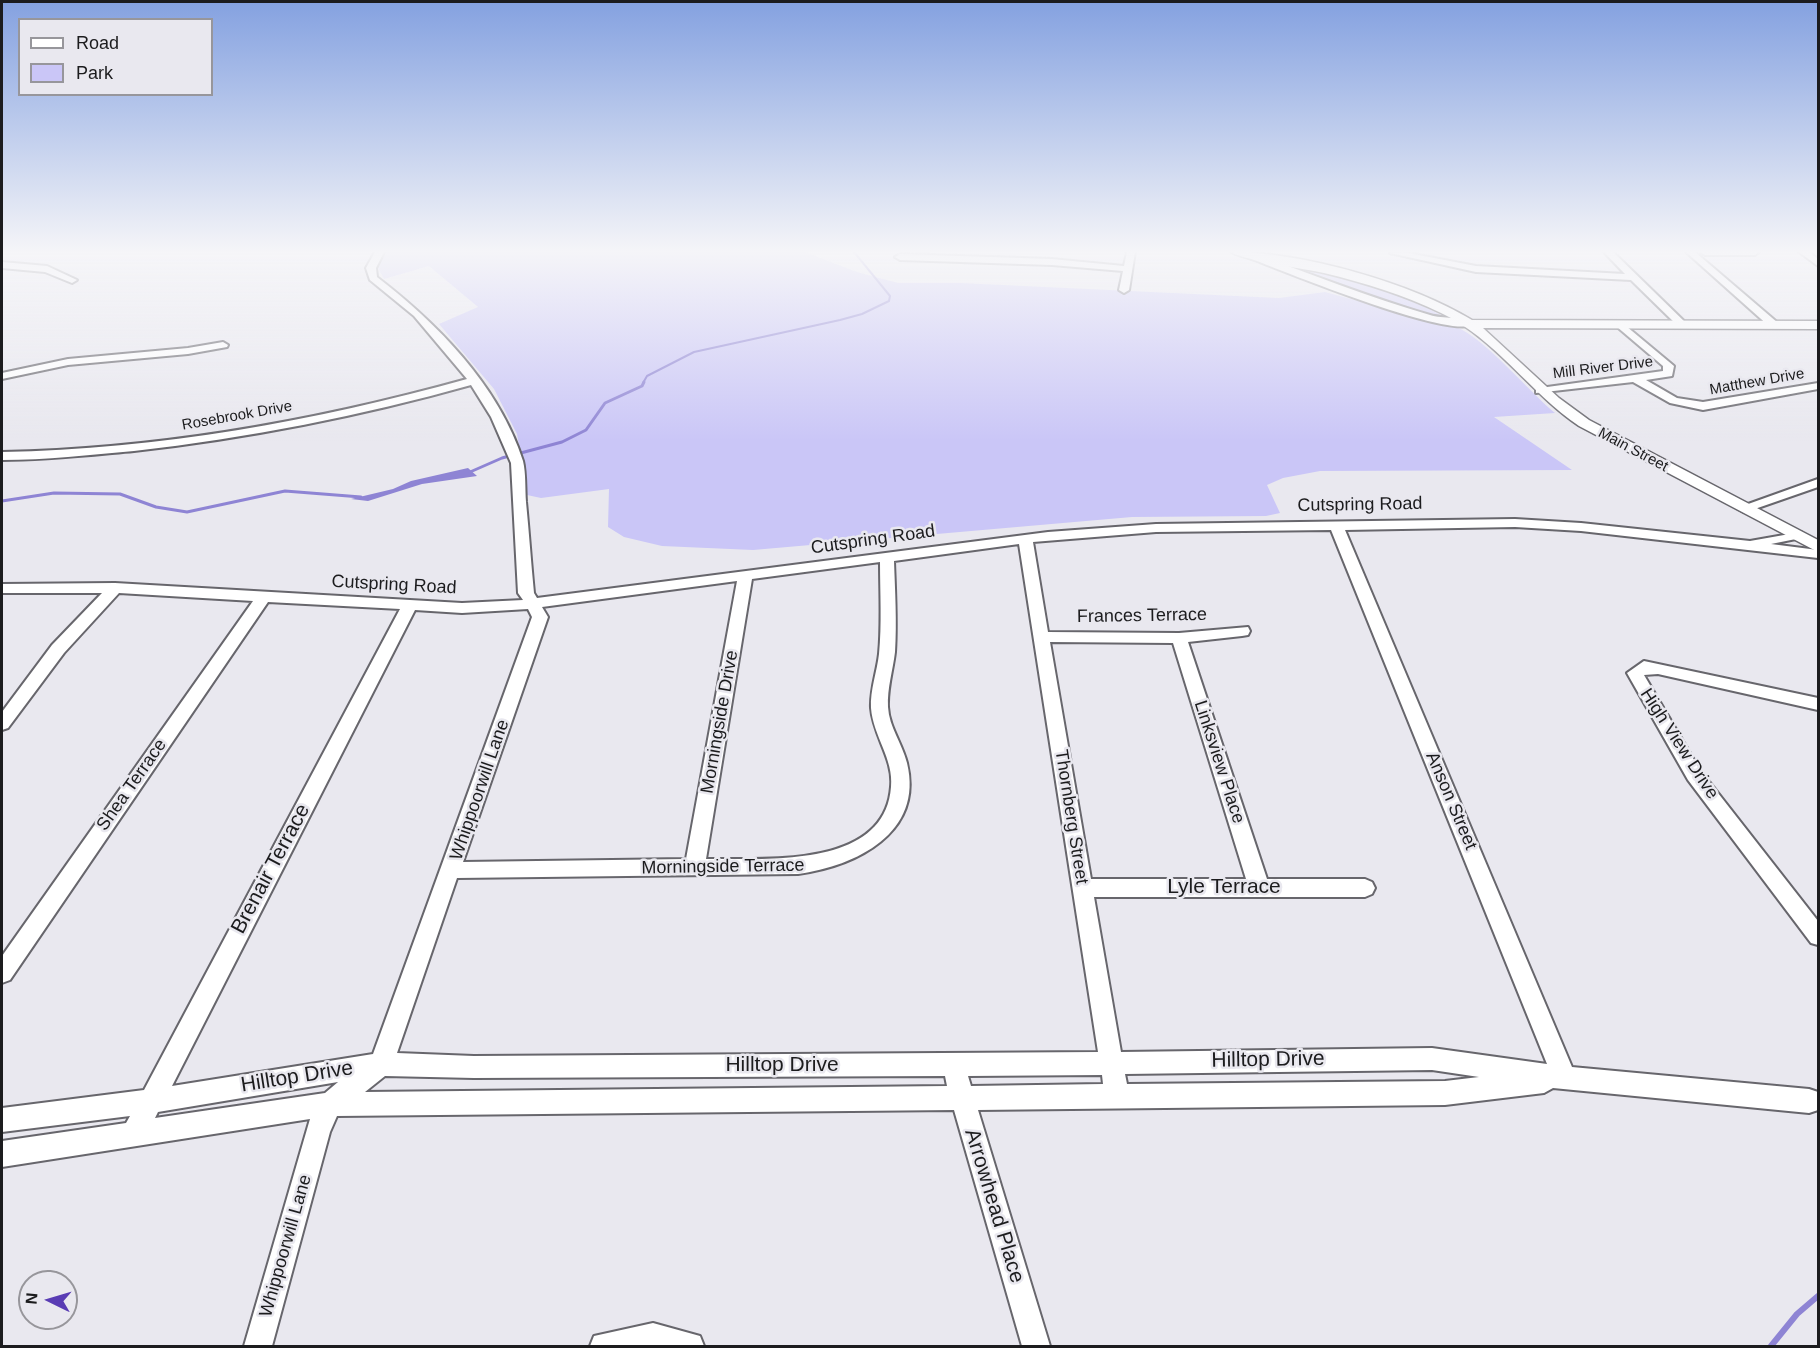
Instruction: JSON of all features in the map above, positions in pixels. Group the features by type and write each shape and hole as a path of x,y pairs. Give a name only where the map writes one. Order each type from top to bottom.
{"main road":[{"name":"Main Street","path":"1451,315 1469,324 1540,391 1569,414 1612,440 1818,546"},
{"path":"1469,324 1496,326 1503,324 1818,325"}],"street":[{"name":"Whippoorwill Lane","path":"258,1347 318,1131 330,1104 381,1064 452,870 540,617 526,593 515,456 473,381 416,315"},
{"path":"1672,315 1683,325"},
{"path":"1762,315 1774,325"},
{"name":"Mill River Drive","path":"1540,391 1668,374 1670,368 1620,324"},
{"path":"2,376 68,362 188,351 223,345"},
{"name":"Matthew Drive","path":"1636,380 1674,401 1704,406 1818,386"},
{"name":"Rosebrook Drive","path":"2,456 53,455 224,437 395,402 473,381"},
{"path":"1744,508 1818,483"},
{"name":"Cutspring Road","path":"2,588 115,588 484,608 533,605 1105,530 1336,525 1515,523 1751,545 1794,554 1818,554"},
{"name":"Anson Street","path":"1336,525 1565,1078"},
{"name":"Cutspring Road","path":"1751,545 1796,535"},
{"name":"Thornberg Street","path":"1025,539 1117,1095"},
{"name":"Morningside Terrace","path":"452,870 815,865 853,853 875,837 891,819 900,803 899,766 881,719 879,706 887,649 887,558"},
{"name":"Morningside Drive","path":"694,868 746,577"},
{"path":"2,724 58,649 115,588"},
{"name":"Shea Terrace","path":"2,973 263,597"},
{"name":"Brenair Terrace","path":"134,1133 410,605"},
{"name":"Frances Terrace","path":"1042,637 1179,638 1242,631"},
{"name":"Linksview Place","path":"1179,638 1258,887"},
{"name":"High View Drive","path":"1818,704 1658,668 1644,667 1635,672 1694,775 1818,936"},
{"name":"Lyle Terrace","path":"1082,888 1365,888"},
{"name":"Hilltop Drive","path":"2,1120 150,1101 381,1064 474,1067 953,1065 1432,1059 1565,1078 1809,1101"},
{"name":"Arrowhead Place","path":"953,1065 1036,1347"},
{"name":"Hilltop Drive","path":"2,1154 330,1104 1445,1093 1565,1078"},
{"path":"604,1347 653,1337 690,1347"}],"green space":[{"path":"460,315 1411,315 1456,327 1493,353 1555,413 1494,417 1572,470 1320,471 1283,478 1267,485 1280,513 1266,516 1132,517 753,550 662,546 624,537 608,527 609,489 541,498 527,495 517,434 494,389 439,324"},
{"path":"1424,315 1445,317 1427,316"}],"shaded area":[{"path":"468,468 477,476 422,484 368,501 351,499 393,489 411,481"}],"waterway":[{"path":"643,383 647,376 694,352 859,315"},
{"path":"470,472 502,458 562,442 586,430 605,403 642,386 644,382"},
{"path":"2,501 54,493 120,494 156,507 187,512 285,491 361,497"},
{"path":"1771,1346 1797,1314 1818,1296"}]}
